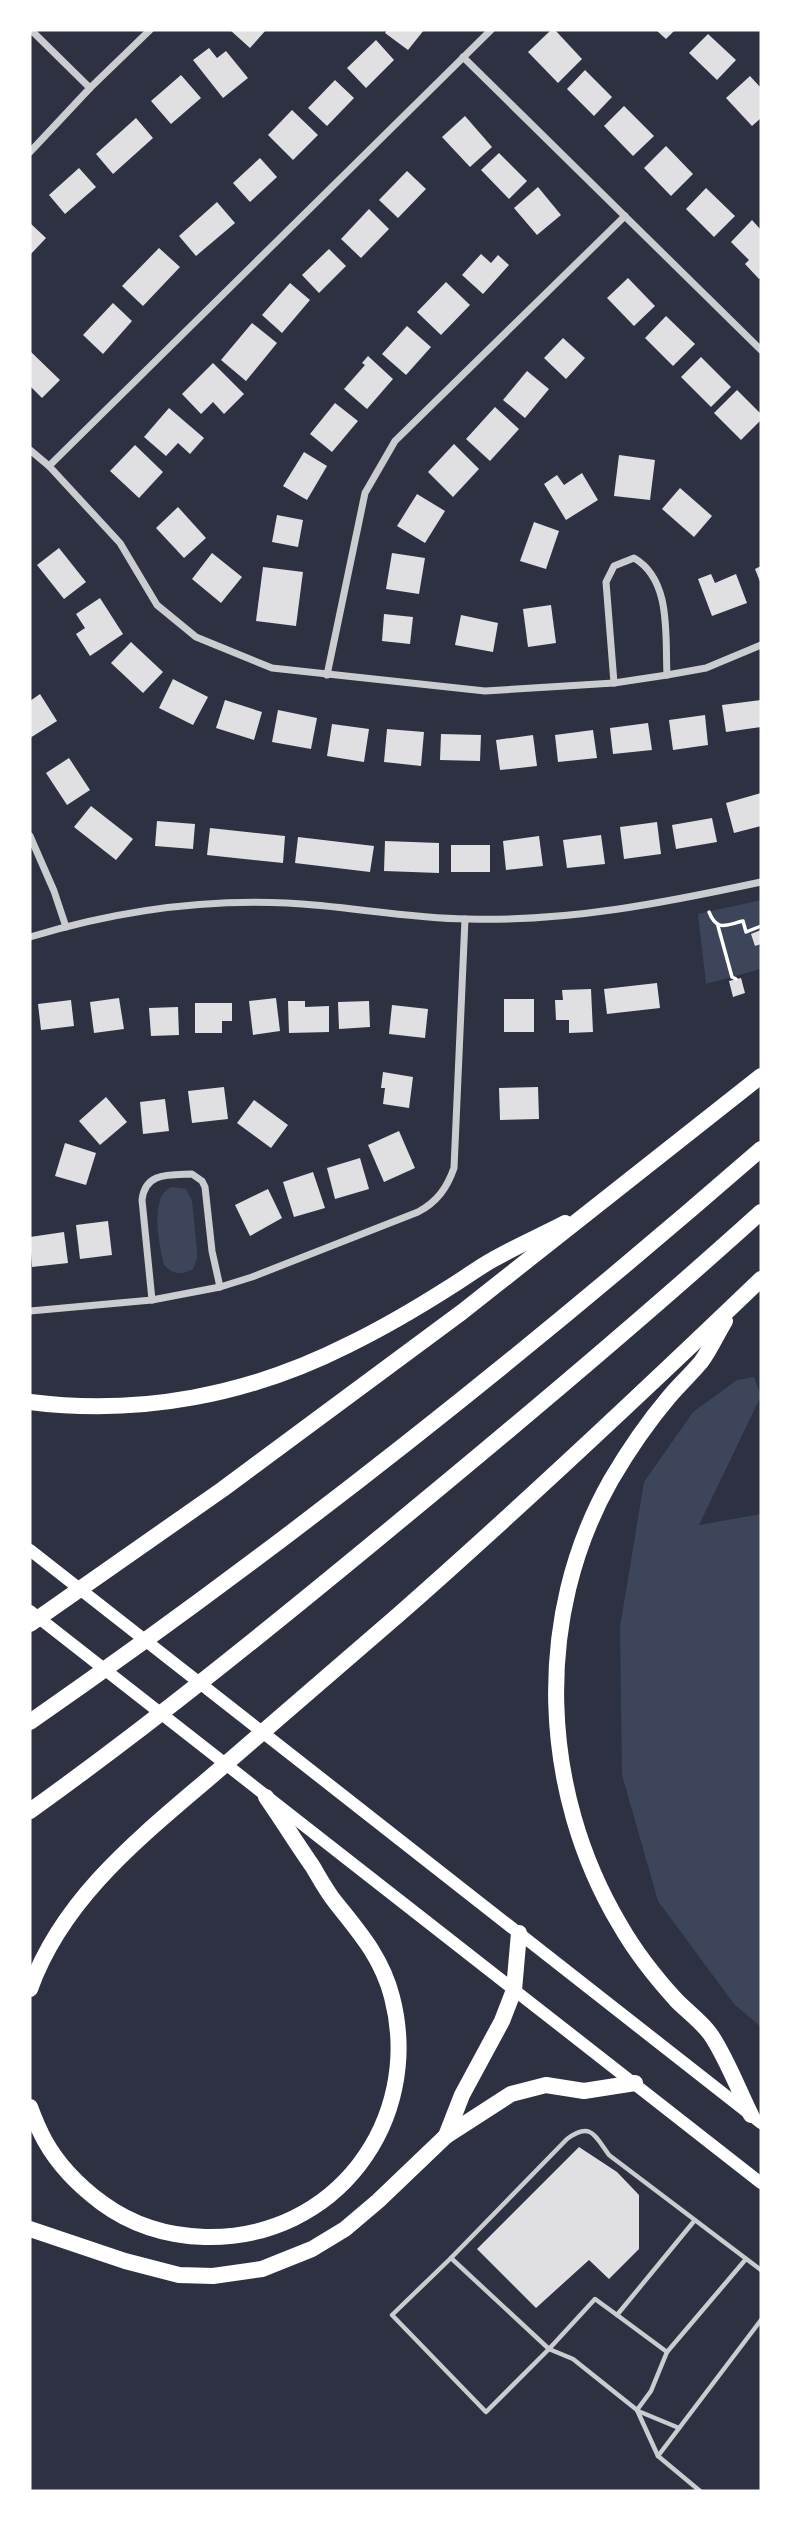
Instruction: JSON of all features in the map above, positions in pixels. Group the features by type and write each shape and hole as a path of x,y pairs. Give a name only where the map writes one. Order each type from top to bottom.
{"highway":[{"path":"30,1624 358,1390 599,1206 761,1076"},
{"path":"34,1719 350,1486 532,1342 761,1149"},
{"path":"30,1402 70,1406 135,1406 188,1400 264,1381 349,1345 404,1315 492,1260 599,1206"},
{"path":"33,1809 249,1644 590,1363 761,1212"},
{"path":"30,1989 45,1951 68,1915 119,1858 525,1501 761,1279"},
{"path":"735,1304 702,1360 642,1432 611,1481 594,1515 572,1572 563,1612 555,1706 560,1760 568,1799 578,1834 600,1888 650,1971 710,2034 756,2119"},
{"path":"30,2107 48,2147 80,2186 126,2218 167,2233 236,2236 268,2228 305,2213 332,2194 356,2170 380,2132 395,2089 399,2037 392,1995 368,1942 335,1902 266,1797"},
{"path":"446,2136 462,2095 502,2021 514,1990 519,1933"},
{"path":"30,2229 125,2261 179,2274 213,2276 262,2269 312,2249 345,2229 446,2136 499,2101 524,2089 546,2085 584,2091 635,2083"}],"main road":[{"path":"30,1550 756,2119"},
{"path":"30,1611 761,2183"}],"street":[{"path":"32,30 90,88"},
{"path":"30,152 90,88 150,30"},
{"path":"49,466 491,30"},
{"path":"463,57 761,350"},
{"path":"327,675 365,493 396,442 625,216"},
{"path":"30,450 49,466 120,543 157,605 197,637 272,668 485,691 614,684 706,668 761,645"},
{"path":"614,684 606,582 614,566 634,558 647,565 662,594 667,675"},
{"path":"30,836 66,927"},
{"path":"30,937 135,912 235,903 305,904 465,919 531,919 591,914 657,904 761,882"},
{"path":"30,1311 152,1300 220,1287 252,1277 430,1205 445,1189 456,1157 465,919"},
{"path":"152,1300 142,1208 145,1186 155,1178 192,1174 205,1187 212,1251 220,1287"}],"lane":[{"path":"667,2352 595,2299 550,2349 486,2412 392,2315 452,2258 567,2139 584,2130 594,2134 608,2155 761,2270"},
{"path":"617,2315 695,2220"},
{"path":"452,2258 550,2349 573,2360 637,2410 679,2428"},
{"path":"637,2410 651,2391 667,2352 746,2259"},
{"path":"658,2456 761,2320"},
{"path":"637,2410 658,2456 701,2491"}],"path":[{"path":"709,912 717,925 732,977 736,979"},
{"path":"717,925 743,921 746,932 761,926"}],"shaded area":[{"path":"761,900 761,969 706,984 698,914"},
{"path":"171,1187 186,1189 192,1200 197,1259 193,1269 181,1273 171,1271 164,1265 158,1234 160,1201 164,1192"},
{"path":"754,1377 761,1396 699,1525 761,1514 761,2027 734,2004 658,1901 622,1775 620,1627 644,1482 693,1412 737,1380"}],"building":[{"path":"230,30 266,30 250,48"},
{"path":"387,30 424,30 408,50 385,33"},
{"path":"551,30 555,30 582,59 558,83 528,52"},
{"path":"656,30 675,30 666,39"},
{"path":"708,34 736,60 717,80 689,53"},
{"path":"376,40 394,60 366,88 347,68"},
{"path":"209,48 217,58 226,51 248,78 223,98 193,60"},
{"path":"585,70 612,97 594,116 567,89"},
{"path":"181,75 201,98 171,124 151,101"},
{"path":"750,76 761,88 761,118 752,126 726,98"},
{"path":"335,80 354,98 327,126 308,108"},
{"path":"624,106 654,136 633,156 604,126"},
{"path":"292,110 318,135 293,160 268,135"},
{"path":"465,116 492,147 470,167 442,137"},
{"path":"136,118 153,138 113,174 96,154"},
{"path":"666,146 693,174 671,196 644,168"},
{"path":"499,153 527,181 509,199 481,170"},
{"path":"260,158 277,177 250,202 233,183"},
{"path":"79,168 96,187 65,214 49,195"},
{"path":"407,171 426,189 398,218 379,200"},
{"path":"538,187 561,215 537,235 514,208"},
{"path":"706,188 735,216 714,237 686,209"},
{"path":"217,202 235,223 196,256 179,236"},
{"path":"369,209 389,229 361,258 341,239"},
{"path":"752,220 761,230 759,279 745,264 749,260 731,242"},
{"path":"30,223 46,238 30,255"},
{"path":"159,248 180,267 143,306 122,286"},
{"path":"329,249 346,266 319,293 302,275"},
{"path":"481,254 491,263 498,255 509,265 483,294 462,275"},
{"path":"628,278 655,306 634,326 607,298"},
{"path":"446,282 470,305 441,335 417,312"},
{"path":"290,283 310,300 282,333 262,315"},
{"path":"113,303 132,321 103,354 83,335"},
{"path":"666,316 695,344 673,366 645,338"},
{"path":"252,323 277,343 246,381 221,360"},
{"path":"407,326 431,347 406,375 382,354"},
{"path":"563,338 585,358 566,379 544,358"},
{"path":"30,351 60,380 42,398 30,386"},
{"path":"368,356 393,379 367,409 344,389 365,365 362,363"},
{"path":"701,357 731,387 711,407 681,377"},
{"path":"213,363 244,394 224,414 213,402 201,414 182,394"},
{"path":"527,371 549,389 525,418 503,400"},
{"path":"737,390 761,414 761,420 741,440 714,413"},
{"path":"335,403 358,421 332,452 310,434"},
{"path":"495,407 519,429 490,461 466,439"},
{"path":"169,408 204,438 190,454 178,443 166,456 144,437"},
{"path":"454,444 479,469 453,497 428,472"},
{"path":"135,445 163,472 139,498 110,471"},
{"path":"304,452 327,466 307,500 283,486"},
{"path":"619,455 655,460 650,500 614,496"},
{"path":"582,473 598,500 566,520 544,484 557,475 564,485"},
{"path":"680,488 712,516 694,537 662,509"},
{"path":"417,494 445,511 425,543 397,526"},
{"path":"178,507 206,538 184,558 156,528"},
{"path":"277,515 303,520 298,547 272,542"},
{"path":"534,522 559,531 546,569 520,561"},
{"path":"59,548 86,582 64,599 37,565"},
{"path":"212,553 242,577 221,603 192,579"},
{"path":"392,553 425,558 419,594 386,589"},
{"path":"761,566 761,584 755,569"},
{"path":"263,567 303,572 296,626 256,621"},
{"path":"711,574 715,583 736,574 747,603 712,616 698,579"},
{"path":"100,598 123,634 90,656 76,634 85,628 76,614"},
{"path":"551,605 556,643 528,647 523,609"},
{"path":"384,614 413,617 410,644 382,641"},
{"path":"461,615 498,623 493,652 455,645"},
{"path":"131,642 163,672 143,693 111,663"},
{"path":"173,679 208,697 193,725 159,708"},
{"path":"40,694 57,721 30,738 30,701"},
{"path":"225,700 262,712 254,740 216,728"},
{"path":"761,700 761,727 726,732 722,705"},
{"path":"278,710 317,718 311,749 272,742"},
{"path":"705,715 708,745 673,750 669,720"},
{"path":"648,723 652,750 613,754 610,728"},
{"path":"332,724 369,729 364,762 327,756"},
{"path":"387,729 424,732 421,766 384,762"},
{"path":"593,730 597,758 558,762 555,735"},
{"path":"441,734 481,735 480,761 440,760"},
{"path":"533,735 537,766 500,770 496,740"},
{"path":"69,758 90,790 67,805 46,773"},
{"path":"761,793 761,826 734,833 726,803"},
{"path":"91,806 133,839 116,860 74,827"},
{"path":"712,818 717,842 676,849 672,825"},
{"path":"157,821 195,824 193,849 155,846"},
{"path":"657,822 661,854 624,859 620,827"},
{"path":"210,828 285,836 283,863 207,855"},
{"path":"601,835 605,864 567,868 563,840"},
{"path":"539,836 543,866 506,870 503,841"},
{"path":"298,837 374,846 370,872 295,863"},
{"path":"385,841 439,843 439,873 384,871"},
{"path":"451,845 490,845 490,872 451,872"},
{"path":"761,930 761,944 755,946 751,934"},
{"path":"741,978 745,993 733,997 729,981"},
{"path":"657,983 660,1008 607,1014 604,989"},
{"path":"591,989 593,1032 569,1033 569,1020 556,1020 555,1000 563,1000 562,990"},
{"path":"119,998 124,1029 94,1033 90,1002"},
{"path":"276,998 280,1031 253,1035 249,1001"},
{"path":"504,999 534,999 534,1032 504,1032"},
{"path":"71,1000 74,1026 41,1030 38,1004"},
{"path":"288,1001 305,1001 305,1007 329,1006 329,1032 289,1033"},
{"path":"369,1001 370,1027 339,1029 338,1002"},
{"path":"195,1003 232,1003 232,1021 222,1021 222,1033 195,1033"},
{"path":"392,1005 428,1009 425,1038 389,1034"},
{"path":"178,1007 179,1035 151,1036 149,1008"},
{"path":"383,1072 413,1077 409,1108 383,1104"},
{"path":"224,1087 228,1119 192,1123 188,1091"},
{"path":"538,1087 539,1119 500,1120 499,1088"},
{"path":"106,1097 127,1122 100,1145 79,1121"},
{"path":"165,1099 169,1131 143,1134 140,1102"},
{"path":"254,1100 288,1125 271,1148 237,1123"},
{"path":"399,1131 415,1168 384,1182 368,1145"},
{"path":"65,1143 96,1153 86,1185 55,1176"},
{"path":"360,1158 369,1189 335,1199 327,1168"},
{"path":"313,1172 325,1208 294,1217 283,1182"},
{"path":"268,1189 282,1218 250,1236 235,1205"},
{"path":"108,1221 112,1255 80,1259 76,1225"},
{"path":"64,1232 68,1263 32,1267 30,1237"},
{"path":"579,2147 617,2172 639,2195 639,2249 609,2279 589,2260 536,2308 477,2249"}]}
